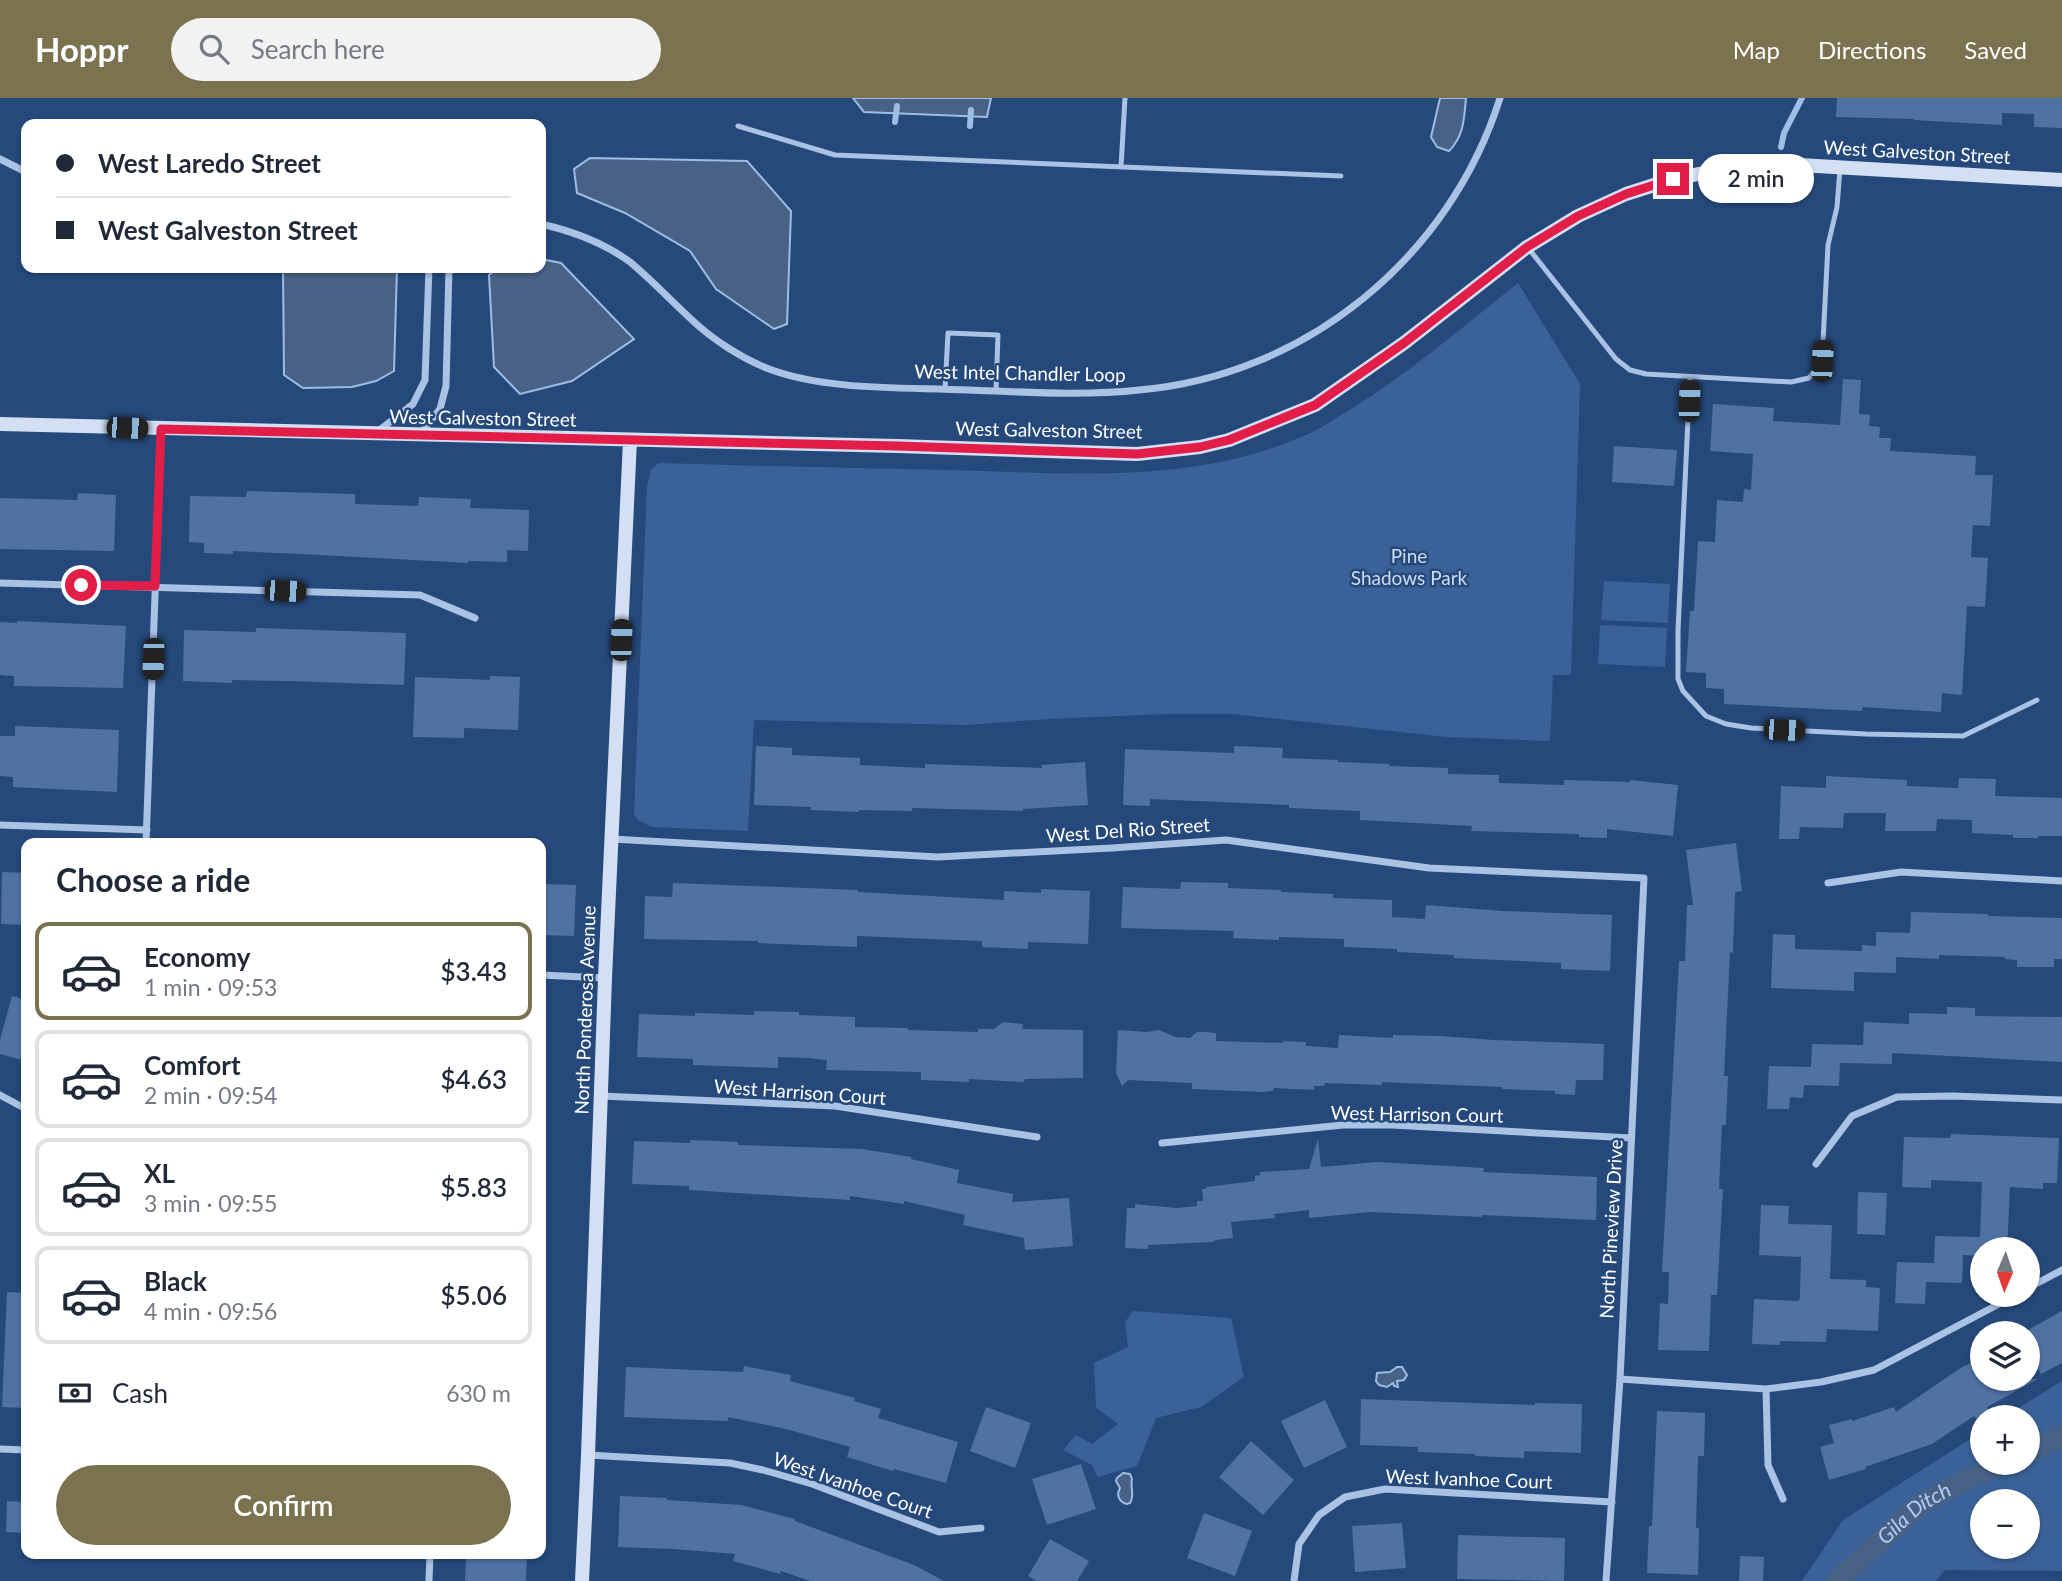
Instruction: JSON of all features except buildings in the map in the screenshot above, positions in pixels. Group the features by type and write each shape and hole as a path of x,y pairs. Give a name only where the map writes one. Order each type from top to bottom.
{"street":[{"name":"West Intel Chandler Loop","path":"546,225 575,233 628,260 694,322 739,354 768,369 831,384 1088,393 1164,387 1230,372 1304,340 1332,323 1382,284 1441,218 1465,179 1500,98"},
{"path":"0,159 21,170"},
{"name":"West Galveston Street","path":"0,425 1073,450 1137,454 1200,447 1229,440 1315,405 1404,343 1527,247 1578,216 1626,194 1673,179 1724,169 1799,165 2062,180"},
{"path":"374,434 412,404 425,380 429,273"},
{"path":"418,435 440,409 446,386 449,273"},
{"path":"146,838 161,429"},
{"name":"North Ponderosa Avenue","path":"582,1581 605,978 630,440"},
{"path":"0,583 420,595 475,618"},
{"path":"0,825 147,830"},
{"name":"West Del Rio Street","path":"612,839 938,857 1226,840 1429,868 1644,878"},
{"path":"1828,883 1901,872 2062,881"},
{"name":"North Pineview Drive","path":"1606,1581 1620,1379 1644,878"},
{"path":"546,975 605,978"},
{"path":"0,1095 21,1106"},
{"name":"West Harrison Court","path":"601,1096 835,1106 1037,1137"},
{"path":"1816,1164 1853,1116 1897,1097 2062,1100"},
{"name":"West Harrison Court","path":"1162,1143 1343,1125 1631,1138"},
{"path":"2040,1282 2062,1270"},
{"path":"1620,1379 1766,1389 1821,1382 1874,1370 1993,1307"},
{"path":"1766,1389 1768,1465 1783,1499"},
{"path":"0,1449 21,1450"},
{"name":"West Ivanhoe Court","path":"588,1455 730,1463 812,1484 939,1532 981,1528"},
{"name":"West Ivanhoe Court","path":"1294,1581 1299,1544 1319,1515 1345,1497 1385,1489 1612,1502"},
{"path":"429,1581 430,1559"}],"lane":[{"path":"1121,167 1125,98"},
{"path":"738,126 835,155 1342,176"},
{"path":"1527,247 1616,359 1630,370 1646,374 1791,383 1809,378 1822,361 1828,245 1837,207 1840,167"},
{"path":"946,389 948,333 998,335 996,391"},
{"path":"1690,377 1678,679 1683,691 1706,716 1726,724 1773,730 1963,736 2037,700"}],"green space":[{"name":"Pine Shadows Park","path":"1518,283 1580,384 1571,675 1553,675 1550,741 1447,737 1233,714 1166,714 965,725 754,720 748,831 651,827 637,819 634,813 647,487 651,469 659,463 1086,473 1177,469 1222,462 1265,450 1325,425 1409,369"},
{"path":"1604,581 1670,584 1668,623 1601,620"},
{"path":"1600,625 1667,628 1665,667 1598,664"},
{"path":"1133,1311 1231,1318 1244,1377 1201,1407 1156,1418 1137,1466 1098,1477 1092,1465 1063,1450 1076,1435 1092,1444 1118,1424 1096,1408 1094,1363 1128,1347 1125,1322"},
{"path":"2062,1381 2062,1571 1945,1570 1936,1581 1802,1581 1843,1520 1970,1439 1970,1475 2040,1475 2040,1405 2023,1405"}],"shaded area":[{"path":"853,98 991,98 987,117 864,112"},
{"path":"1440,98 1466,98 1460,133 1449,151 1437,147 1431,137"},
{"path":"590,158 747,161 791,211 787,324 774,329 716,289 690,251 625,213 577,193 574,169"},
{"path":"546,260 561,263 634,339 572,381 520,394 494,367 489,275 546,273"},
{"path":"283,273 397,273 394,371 376,381 352,387 303,388 284,375"},
{"path":"1402,1367 1407,1375 1404,1380 1397,1381 1398,1387 1393,1383 1387,1387 1379,1385 1376,1381 1377,1373 1390,1372"},
{"path":"1123,1473 1130,1474 1132,1479 1132,1497 1127,1504 1119,1498 1120,1488 1116,1481"}],"waterway":[{"path":"1781,147 1784,133 1802,98"},
{"path":"895,122 897,106"},
{"path":"970,126 971,110"},
{"name":"Gila Ditch","path":"2040,1447 2062,1436"},
{"name":"Gila Ditch","path":"1837,1581 1919,1505 1976,1475"}],"route":[{"path":"81,585 155,586 161,429 1073,450 1137,454 1200,447 1229,440 1315,405 1404,343 1527,247 1578,216 1626,194 1673,179"}]}
